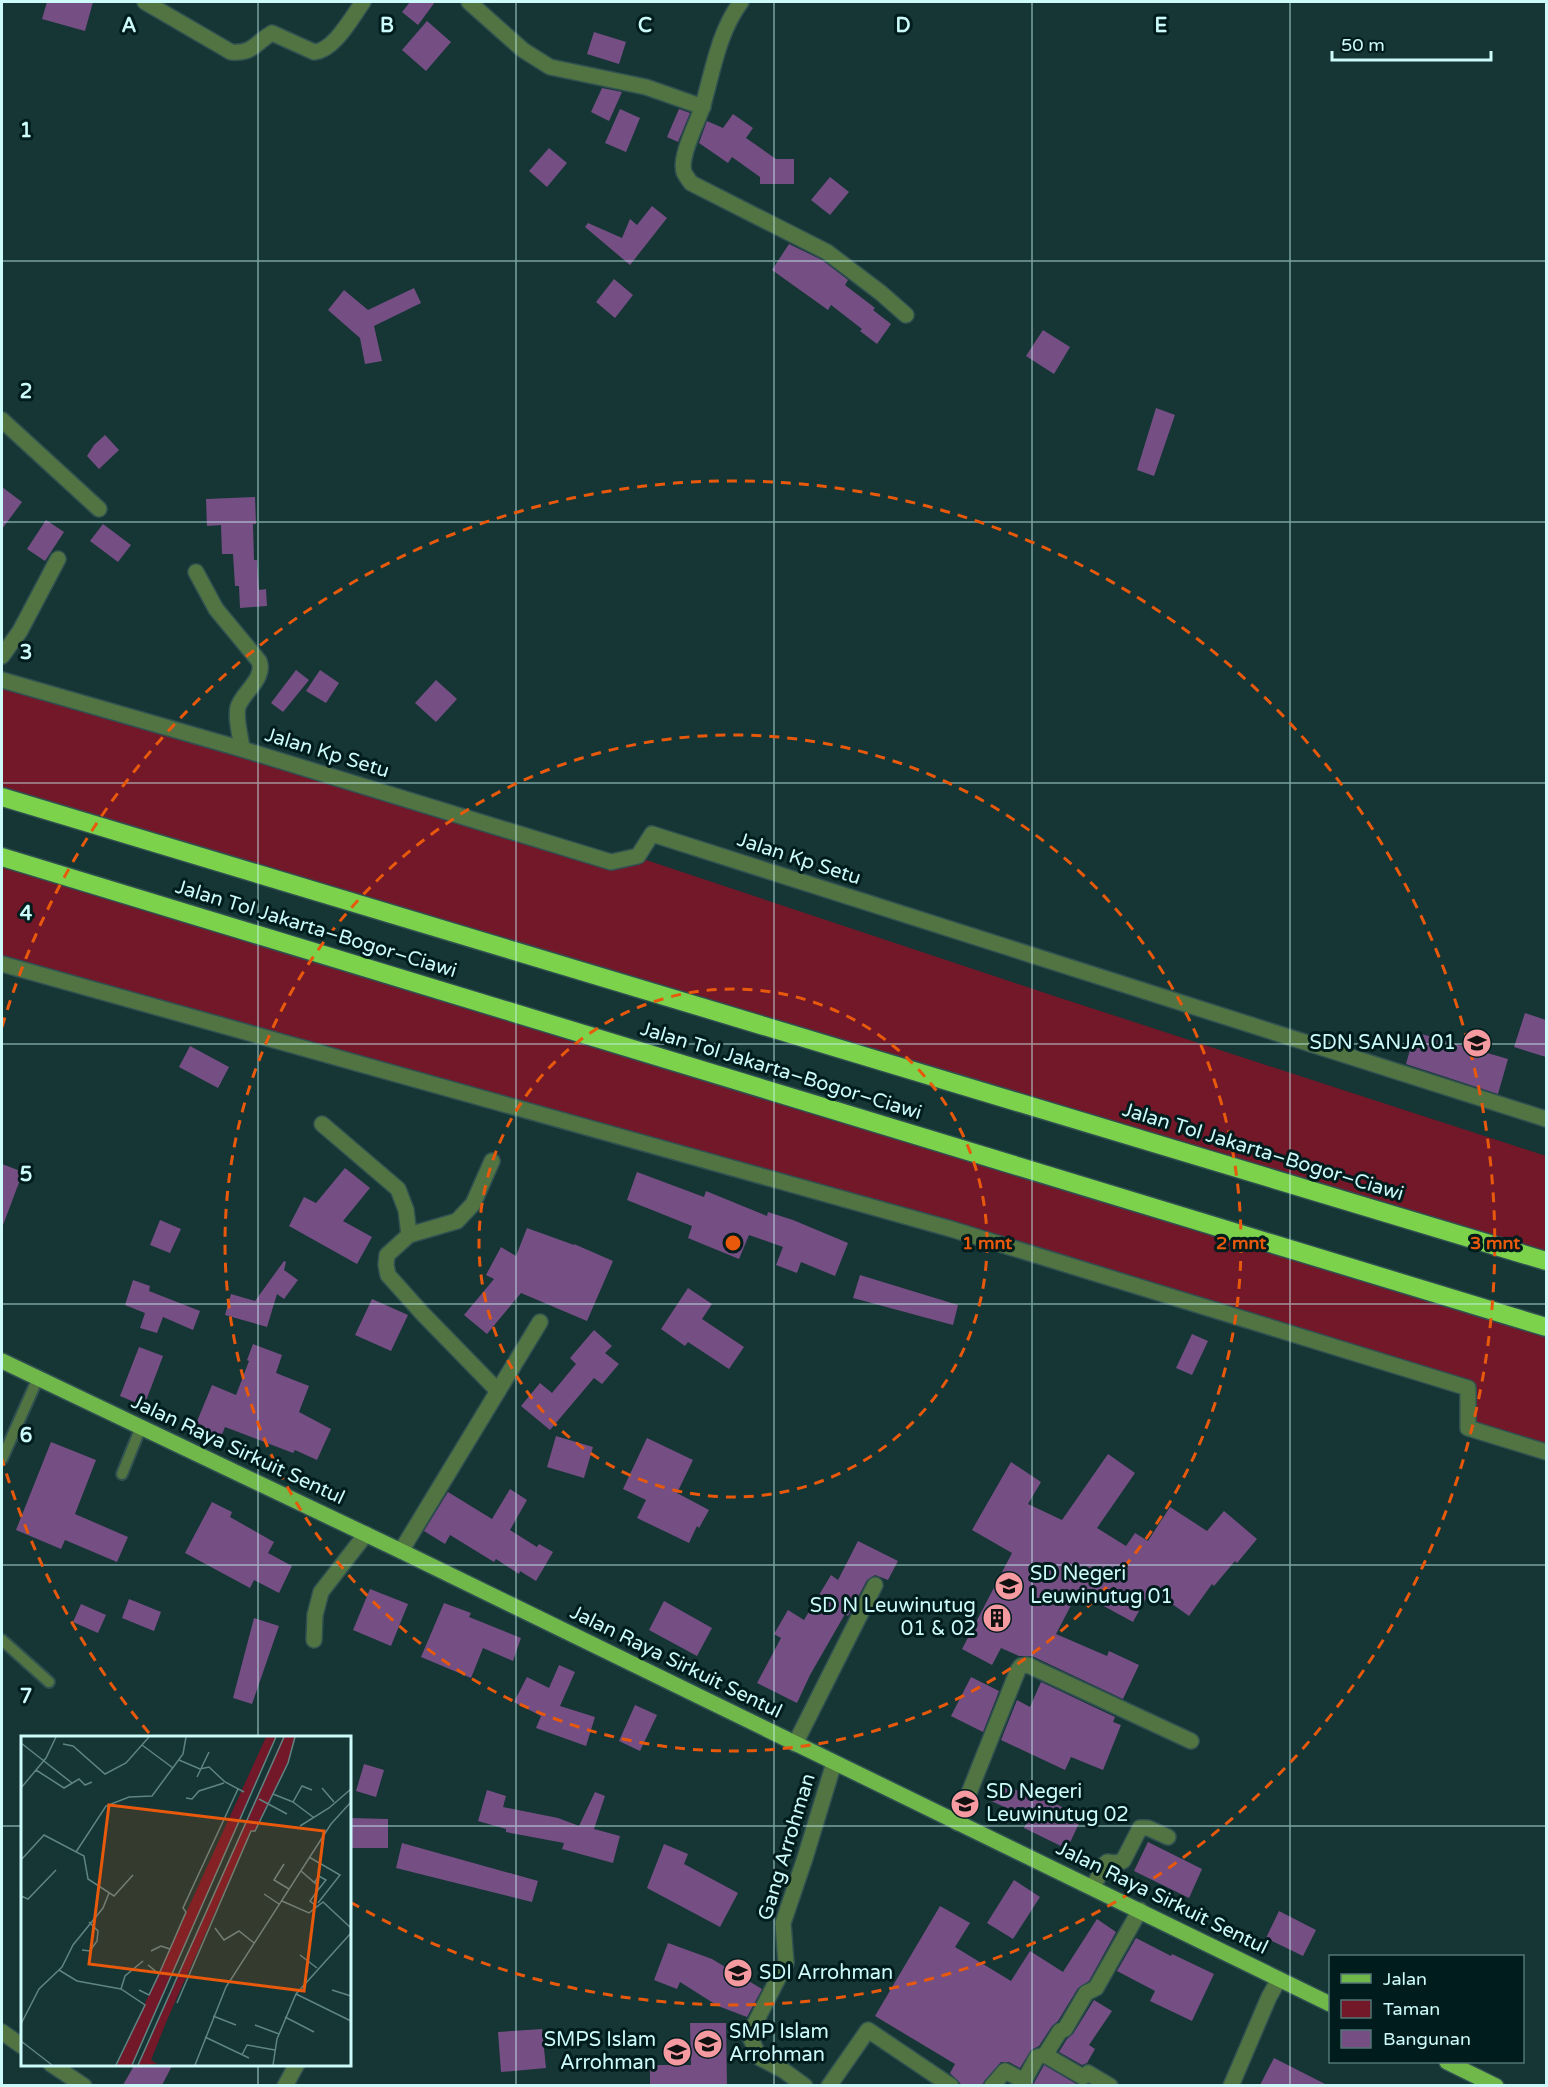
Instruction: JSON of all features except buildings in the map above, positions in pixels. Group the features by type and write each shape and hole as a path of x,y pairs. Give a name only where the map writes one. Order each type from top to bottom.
{"highway":[{"name":"Jalan Tol Jakarta–Bogor–Ciawi","path":"2,797 1546,1261"},
{"name":"Jalan Tol Jakarta–Bogor–Ciawi","path":"2,857 1546,1327"}],"main road":[{"name":"Jalan Raya Sirkuit Sentul","path":"2,1361 366,1534 1329,2004"},
{"path":"1451,2063 1496,2085"}],"street":[{"path":"145,2 231,52 251,50 272,33 314,52 321,52 340,34 363,2"},
{"path":"469,2 523,50 550,67 646,87 703,106"},
{"path":"741,2 732,14 717,53 703,106 685,157 684,172 692,183 827,252 906,315"},
{"path":"2,420 99,508"},
{"path":"2,656 20,631 58,559"},
{"name":"Jalan Kp Setu","path":"196,572 216,609 261,666 260,673 238,706 242,749 611,862 638,856 652,834 1546,1119"},
{"path":"2,680 242,749"},
{"path":"2,964 951,1229 1468,1388 1468,1428 1546,1452"},
{"path":"322,1124 398,1189 406,1210 409,1235"},
{"path":"492,1161 473,1203 457,1221 409,1235 387,1256 386,1265 388,1275 498,1391"},
{"path":"401,1551 540,1322"},
{"path":"314,1640 315,1615 321,1592 366,1534"},
{"path":"795,1744 875,1585"},
{"path":"957,1822 1021,1666 1028,1665 1191,1741"},
{"name":"Gang Arrohman","path":"806,2085 760,2058 749,2035 786,1963 783,1923 834,1763"},
{"path":"1093,1887 1107,1862 1123,1861 1140,1828 1148,1827 1168,1837"},
{"path":"1045,2055 1060,2031 1065,2029 1086,1993 1096,1988 1140,1910"},
{"path":"1232,2085 1269,1997 1279,1979"},
{"path":"829,2085 868,2030 951,2085"},
{"path":"2,2032 21,2045"},
{"path":"992,2085 1005,2071 1024,2080 1037,2057 1045,2055 1083,2076 1088,2073 1110,2085"},
{"path":"54,2066 84,2085"},
{"path":"285,2085 296,2066"}],"lane":[{"path":"2,1459 38,1378"},
{"path":"122,1474 141,1427"},
{"path":"2,1640 49,1682"}],"green space":[{"path":"2,680 611,862 637,857 1546,1156 1546,1261 2,797"},
{"path":"2,857 1546,1327 1546,1453 1468,1428 1468,1389 884,1210 2,964"}],"place":[{"name":"SDN SANJA 01","path":"1477,1043"},
{"name":"SD Negeri Leuwinutug 01","path":"1009,1586"},
{"name":"SD N Leuwinutug 01 & 02","path":"997,1618"},
{"name":"SD Negeri Leuwinutug 02","path":"965,1804"},
{"name":"SDI Arrohman","path":"738,1973"},
{"name":"SMP Islam Arrohman","path":"708,2044"},
{"name":"SMPS Islam Arrohman","path":"677,2052"}]}
